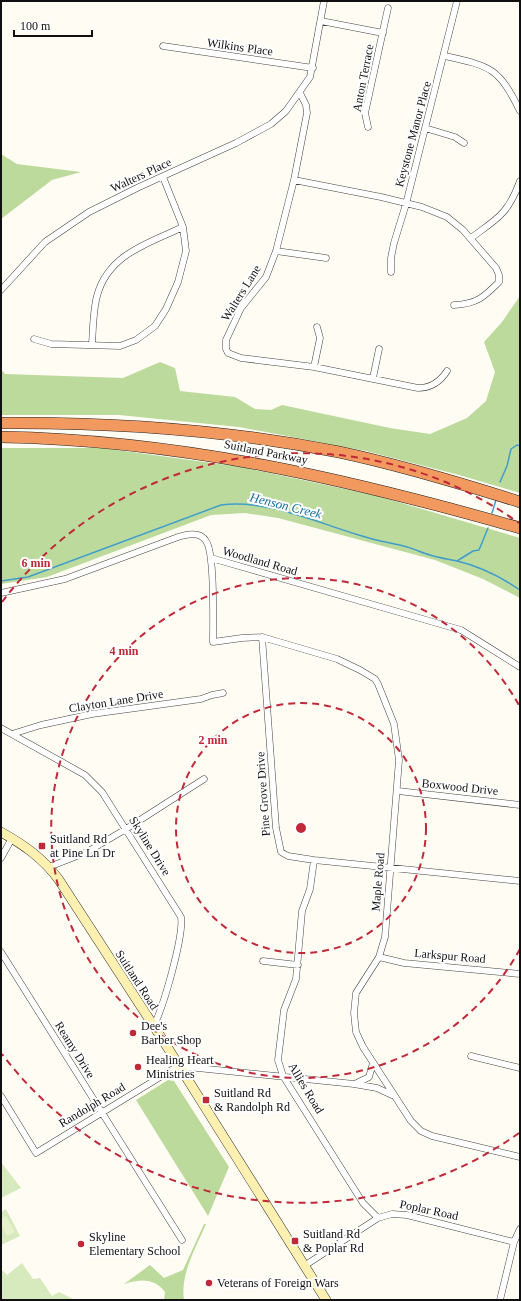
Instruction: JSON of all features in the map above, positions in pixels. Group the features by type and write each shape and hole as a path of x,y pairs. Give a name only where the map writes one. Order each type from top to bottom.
{"highway":[{"name":"Suitland Parkway","path":"1,424 144,427 264,439 376,461 432,475 520,502"},
{"name":"Suitland Parkway","path":"1,437 74,439 131,444 237,459 375,489 520,528"}],"main road":[{"name":"Suitland Road","path":"1,832 34,852 49,867 178,1066 326,1300"}],"street":[{"path":"300,93 310,77 313,68 324,1"},
{"name":"Keystone Manor Place","path":"391,272 392,251 445,56 457,1"},
{"name":"Anton Terrace","path":"368,127 365,113 388,8"},
{"path":"321,21 383,33"},
{"name":"Wilkins Place","path":"160,46 313,68"},
{"path":"445,56 482,65 492,70 506,84 520,111"},
{"name":"Walters Place","path":"1,290 45,242 89,212 236,143 271,124 286,111 300,93"},
{"name":"Walters Lane","path":"300,93 306,105 307,113 294,180 276,251 266,277 242,308 226,340 226,349 228,353 241,358 314,367 373,378 408,387 425,388 436,383 447,371"},
{"path":"425,128 455,137 464,143"},
{"path":"34,339 51,344 120,346 148,332 159,321 178,282 184,263 186,241 183,227 163,176"},
{"path":"294,180 364,193 422,207 447,217 471,238 498,272 499,282 480,300 466,304 454,305"},
{"path":"471,238 499,217 510,206 520,181"},
{"path":"92,345 97,296 105,279 113,267 129,252 183,227"},
{"path":"276,251 326,258"},
{"path":"314,367 320,338 317,327"},
{"path":"373,378 379,349"},
{"name":"Woodland Road","path":"1,593 65,579 184,535 195,534 202,536 207,541 211,558 461,630 520,668"},
{"name":"Maple Road","path":"211,558 213,642 262,637 337,659 375,679 383,692 394,724 399,760 398,791 390,867 385,937 379,957 356,993 354,1002 356,1032 394,1097 410,1121 421,1131 432,1136 520,1157"},
{"name":"Pine Grove Drive","path":"262,637 276,828 279,847 284,854 314,860 520,881"},
{"name":"Clayton Lane Drive","path":"12,734 41,725 92,714 201,699 212,695 223,694"},
{"name":"Skyline Drive","path":"1,728 85,775 102,792 178,912 182,923 182,931 161,1011 153,1027"},
{"path":"49,867 87,852 126,830 204,779"},
{"name":"Boxwood Drive","path":"398,791 520,805"},
{"path":"1,858 12,838"},
{"name":"Allies Road","path":"314,860 310,889 302,911 298,965 294,986 286,1001 284,1010 278,1060 283,1076 363,1203 378,1218"},
{"name":"Reamy Drive","path":"1,952 182,1240"},
{"name":"Larkspur Road","path":"379,957 404,963 520,974"},
{"path":"263,961 298,965"},
{"path":"471,1056 520,1068"},
{"path":"354,1084 369,1077 373,1063"},
{"path":"178,1066 354,1084 385,1091 394,1097"},
{"name":"Randolph Road","path":"1,1096 36,1153 178,1066"},
{"name":"Poplar Road","path":"304,1266 378,1218 392,1214 402,1214 514,1242"},
{"path":"500,1300 514,1242 520,1229"}],"green space":[{"path":"1,154 17,164 81,172 52,180 1,219"},
{"path":"520,296 520,493 459,475 366,451 239,427 119,415 1,415 1,369 5,374 123,378 160,362 175,368 180,391 235,397 255,409 271,410 282,405 390,428 430,434 467,418 486,401 495,372 484,342 502,322"},
{"path":"1,448 102,448 241,467 378,496 520,538 520,598 483,579 435,560 278,518 245,513 211,515 47,577 1,584"},
{"path":"168,1080 174,1081 229,1167 208,1216 136,1100"},
{"path":"1,1162 21,1188 1,1198"},
{"path":"6,1209 20,1236 1,1245 1,1212"},
{"path":"6,1216 15,1232 7,1236 1,1224 1,1219"},
{"path":"204,1224 206,1224 190,1261 184,1281 184,1300 164,1300 165,1292 161,1287 152,1282 136,1281 124,1284 150,1265 164,1278 183,1270"},
{"path":"22,1263 33,1279 40,1278 52,1296 59,1292 75,1300 1,1300 1,1269 7,1275"}],"waterway":[{"path":"500,482 507,466 511,449 517,445 520,446"},
{"path":"492,513 496,500"},
{"name":"Henson Creek","path":"1,581 28,577 221,505 239,504 257,505 293,513 368,538 465,563 490,572 520,590"},
{"path":"457,561 473,551 479,550 488,528"}],"place":[{"name":"Suitland Rd at Pine Ln Dr","path":"42,846"},
{"name":"Dee's Barber Shop","path":"133,1033"},
{"name":"Healing Heart Ministries","path":"138,1067"},
{"name":"Suitland Rd & Randolph Rd","path":"206,1100"},
{"name":"Suitland Rd & Poplar Rd","path":"295,1241"},
{"name":"Skyline Elementary School","path":"81,1244"},
{"name":"Veterans of Foreign Wars","path":"209,1283"}]}
